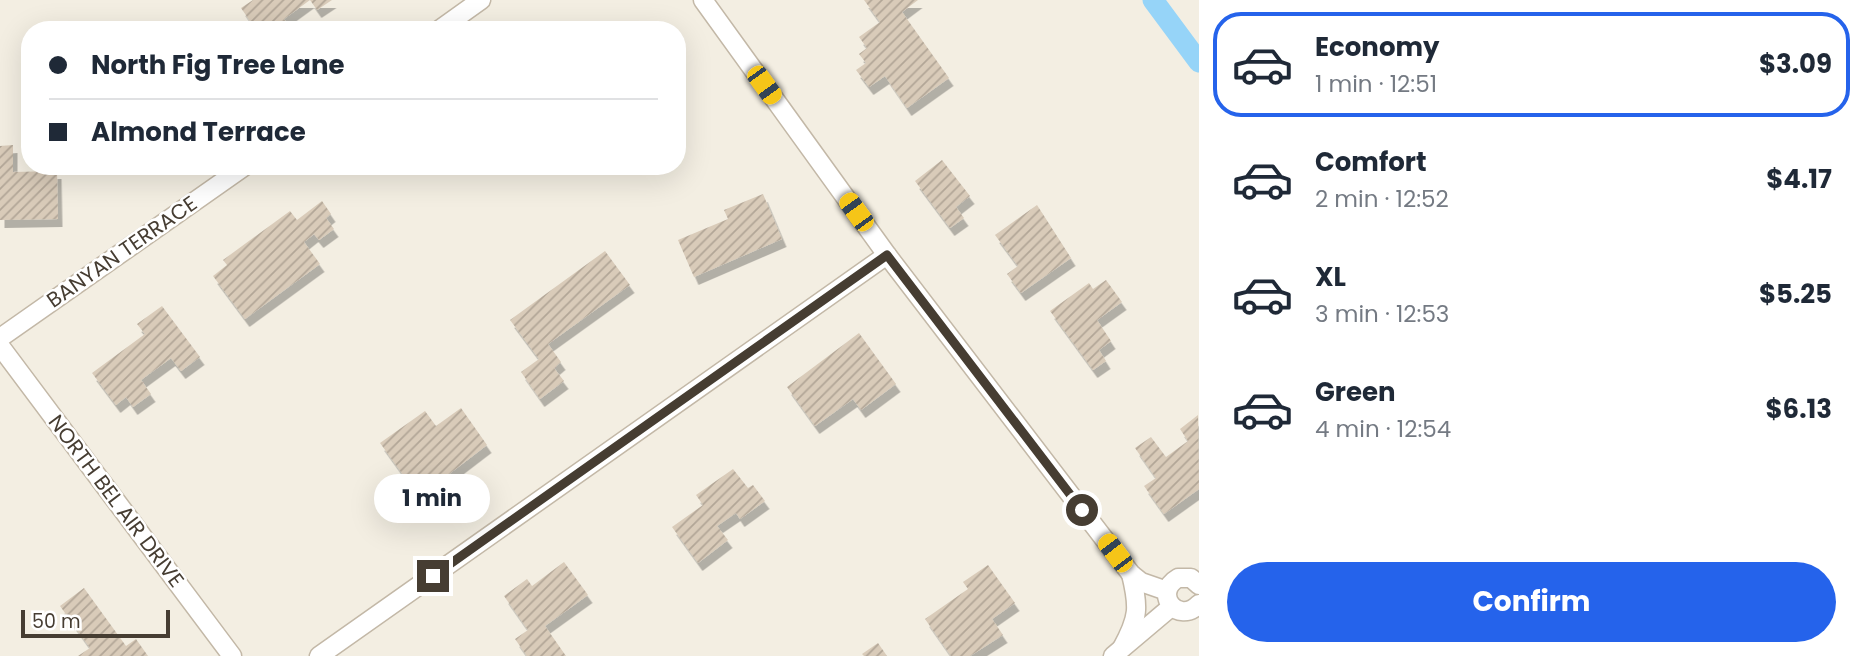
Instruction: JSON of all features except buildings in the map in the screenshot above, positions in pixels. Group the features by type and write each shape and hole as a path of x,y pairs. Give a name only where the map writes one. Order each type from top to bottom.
{"street":[{"path":"452,21 481,0"},
{"path":"703,0 887,255 1131,574 1186,612 1199,604"},
{"name":"BANYAN TERRACE","path":"0,338 232,175"},
{"path":"319,656 887,255"},
{"name":"NORTH BEL AIR DRIVE","path":"0,346 232,656"},
{"path":"1118,652 1134,626 1138,605 1131,574"},
{"path":"1118,652 1169,599 1178,578 1191,578 1199,585"}],"waterway":[{"path":"1153,0 1199,62"}],"route":[{"path":"433,576 887,255 1082,510"}]}
